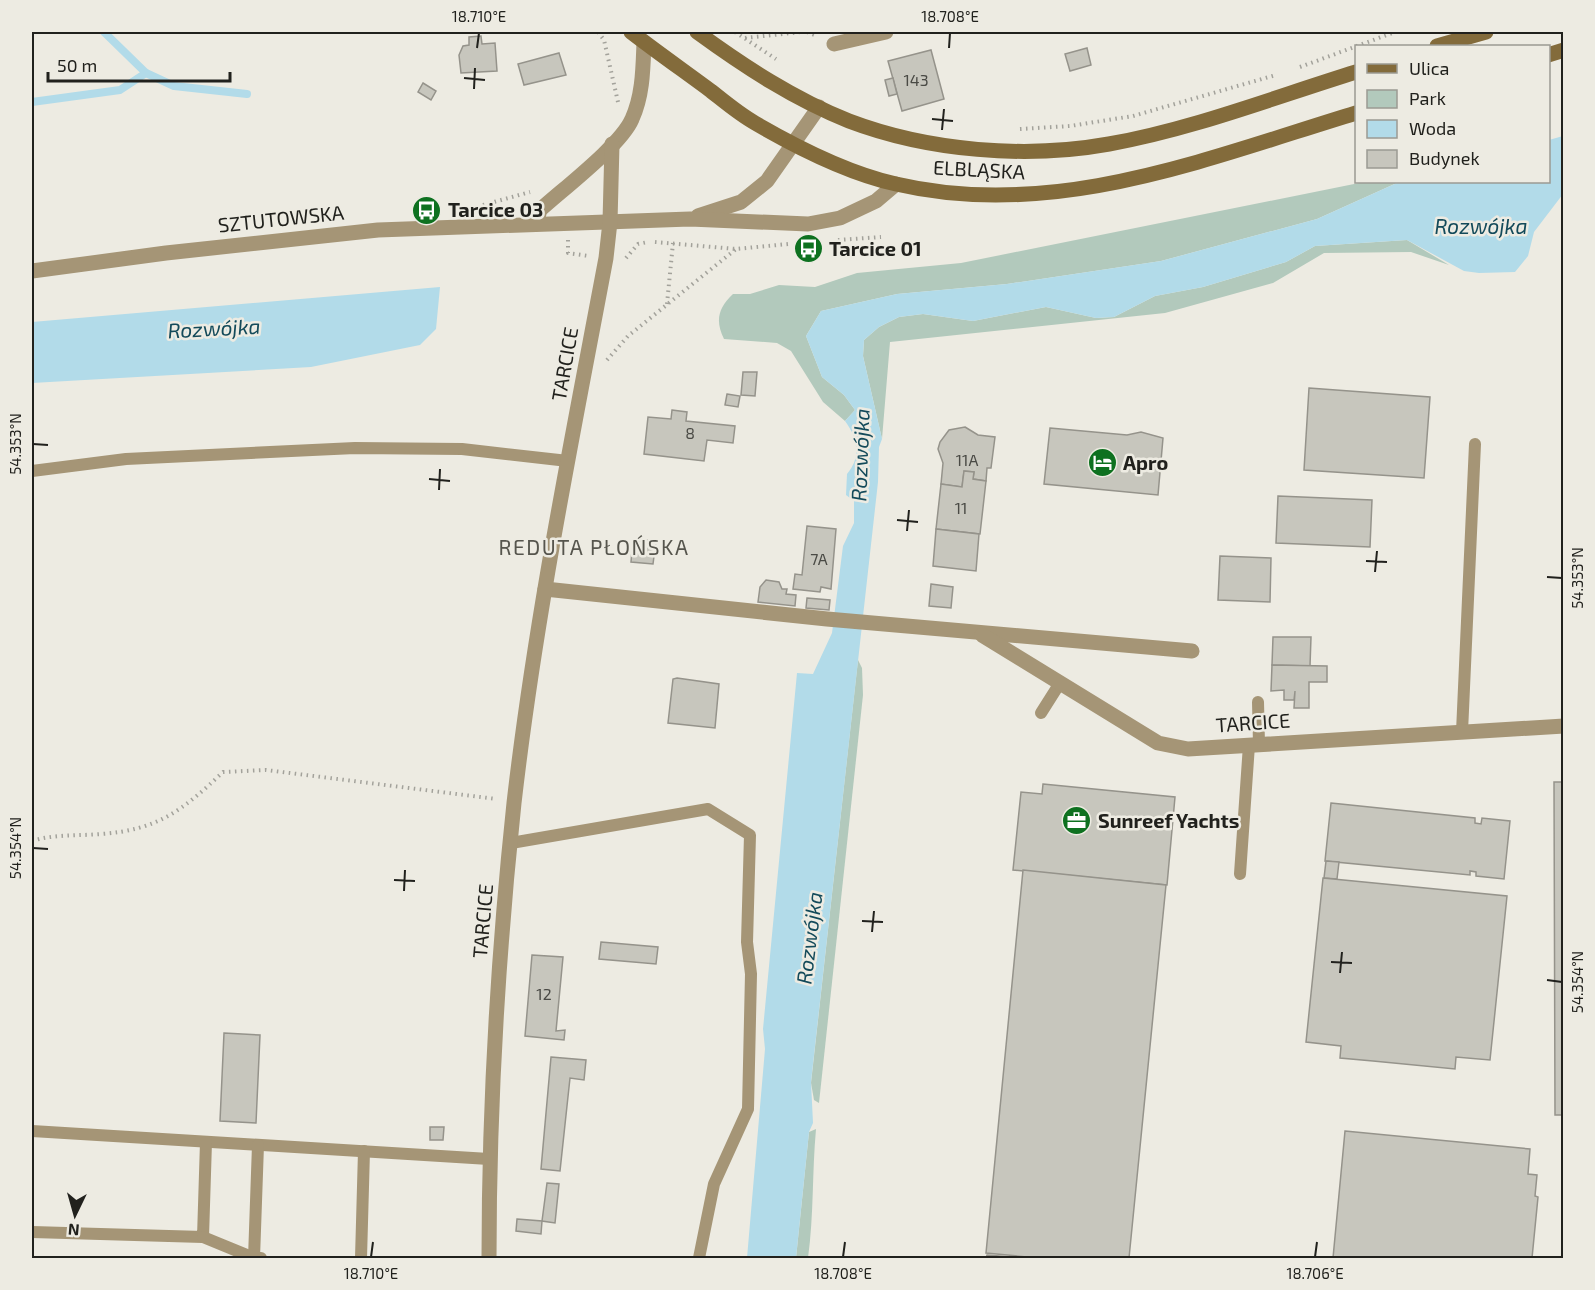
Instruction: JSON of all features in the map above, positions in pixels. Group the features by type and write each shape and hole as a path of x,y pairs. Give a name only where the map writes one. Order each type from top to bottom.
{"main road":[{"name":"ELBLĄSKA","path":"631,32 753,122 794,144 853,170 896,184 961,194 1012,196 1115,184 1355,113"},
{"name":"ELBLĄSKA","path":"698,32 765,79 851,121 909,138 962,147 1014,150 1071,149 1108,144 1171,130 1355,72"},
{"path":"1440,45 1486,32"}],"street":[{"path":"834,44 886,32"},
{"path":"536,224 540,210 612,144 632,121 642,84 644,42"},
{"name":"SZTUTOWSKA","path":"690,219 741,202 767,181 819,107"},
{"name":"TARCICE","path":"489,1258 489,1159 497,993 514,802 545,589 610,222 612,144"},
{"name":"SZTUTOWSKA","path":"32,271 166,253 378,230 690,219 807,224 840,218 876,201 896,184"},
{"name":"TARCICE","path":"545,589 827,619 1192,651"},
{"name":"TARCICE","path":"976,632 1158,743 1188,749 1563,726"}],"lane":[{"path":"1462,732 1475,444"},
{"path":"32,471 126,459 355,448 462,449 568,461"},
{"path":"1041,713 1060,683"},
{"path":"1240,874 1258,702"},
{"path":"511,843 708,809 750,835 747,942 751,974 748,1109 714,1184 699,1258"},
{"path":"32,1131 489,1159"},
{"path":"203,1236 206,1142"},
{"path":"254,1258 258,1145"},
{"path":"361,1258 364,1151"},
{"path":"32,1232 203,1236 254,1258 261,1258"}],"path":[{"path":"597,32 604,40 619,108"},
{"path":"735,32 783,64"},
{"path":"744,38 801,32"},
{"path":"1360,45 1395,32"},
{"path":"1292,70 1355,47"},
{"path":"1018,130 1070,126 1133,116 1281,73"},
{"path":"476,207 509,200 533,190"},
{"path":"667,304 672,243"},
{"path":"604,369 607,360 628,336 735,249"},
{"path":"32,841 46,837 102,834 145,828 192,801 223,772 266,770 514,802"}],"green space":[{"path":"1359,183 1397,183 1317,219 1161,261 1007,284 897,294 821,311 806,336 822,377 844,395 855,410 845,421 823,402 791,351 777,343 724,339 721,332 719,321 721,310 733,294 750,294 779,285 815,287 857,273 961,263"},
{"path":"1407,240 1449,265 1411,252 1324,253 1273,283 1165,313 890,342 882,439 863,356 864,340 879,327 899,317 923,314 973,321 1046,307 1096,318 1114,317 1155,296 1203,287 1286,262 1315,246"},
{"path":"858,660 862,668 863,695 819,1103 814,1100 811,1083"},
{"path":"816,1129 808,1258 796,1258 809,1132"}],"water":[{"name":"Rozwójka","path":"1563,136 1563,194 1534,232 1528,256 1515,272 1464,271 1407,240 1315,246 1286,262 1203,287 1155,296 1114,317 1096,318 1046,307 973,321 923,314 899,317 879,327 864,340 863,356 882,439 879,447 878,482 811,1082 813,1123 809,1132 796,1258 747,1258 765,1049 763,1029 797,673 813,674 832,633 843,546 854,523 854,501 846,495 847,474 855,461 856,447 855,440 845,421 855,410 844,395 822,377 806,336 821,311 897,294 1007,284 1161,261 1317,219 1397,183 1550,183 1550,140"},
{"path":"440,287 436,329 420,345 311,367 32,383 32,322"}],"building":[{"path":"481,36 482,44 495,43 497,71 461,73 459,55 463,46 469,45 469,37"},
{"path":"1087,48 1091,65 1070,71 1065,54"},
{"path":"931,50 944,99 902,111 888,61"},
{"path":"559,53 566,75 524,85 518,64"},
{"path":"893,78 897,94 889,96 885,80"},
{"path":"423,83 436,91 431,100 418,92"},
{"path":"743,372 757,372 755,396 741,395"},
{"path":"1309,388 1430,397 1424,478 1304,470"},
{"path":"727,394 740,396 738,407 725,405"},
{"path":"672,410 687,412 686,421 735,426 733,443 707,440 704,461 644,454 648,417 671,419"},
{"path":"965,427 978,435 995,437 991,468 987,468 986,481 973,479 974,472 964,471 962,487 941,484 943,463 938,449 940,442 949,430"},
{"path":"1050,428 1127,435 1141,432 1163,438 1158,495 1044,484"},
{"path":"964,471 974,472 973,479 986,481 980,534 936,529 941,484 962,487"},
{"path":"1278,496 1372,500 1370,547 1276,543"},
{"path":"807,526 836,529 831,589 821,587 820,592 793,589 795,574 802,575"},
{"path":"936,529 979,534 976,571 933,566"},
{"path":"633,539 656,541 653,564 631,562"},
{"path":"1220,556 1271,558 1270,602 1218,600"},
{"path":"766,580 779,582 782,589 787,589 786,594 796,595 795,606 758,602 760,587"},
{"path":"931,584 953,587 951,608 929,606"},
{"path":"807,598 830,600 829,610 806,608"},
{"path":"1273,637 1311,637 1310,666 1272,665"},
{"path":"1272,665 1327,666 1327,682 1309,682 1309,708 1294,708 1295,691 1294,700 1284,700 1284,690 1271,691"},
{"path":"673,679 719,684 715,728 668,723"},
{"path":"1554,782 1564,782 1564,1115 1555,1115"},
{"path":"1043,784 1175,797 1167,885 1013,870 1021,792 1042,794"},
{"path":"1331,803 1475,818 1475,823 1481,824 1482,818 1510,821 1504,879 1476,876 1476,872 1470,871 1470,875 1325,861"},
{"path":"1326,861 1339,862 1337,879 1324,878"},
{"path":"1023,870 1166,885 1129,1258 1038,1258 986,1253"},
{"path":"1323,878 1507,896 1490,1060 1456,1057 1455,1069 1340,1058 1341,1046 1306,1042"},
{"path":"601,942 658,947 656,964 599,959"},
{"path":"532,955 563,957 556,1031 565,1030 564,1040 525,1036"},
{"path":"224,1033 260,1035 256,1123 220,1121"},
{"path":"551,1057 586,1060 584,1080 570,1078 560,1171 541,1169"},
{"path":"430,1127 444,1127 443,1140 430,1140"},
{"path":"1345,1131 1530,1149 1528,1174 1537,1175 1535,1196 1538,1197 1532,1258 1333,1258"},
{"path":"547,1183 559,1184 555,1223 542,1221"},
{"path":"517,1219 542,1221 541,1234 516,1231"},
{"path":"987,1255 1023,1258 986,1258"}],"waterway":[{"path":"104,32 146,73"},
{"path":"32,102 120,90 146,73 174,86 247,94"}],"place":[{"name":"Tarcice 03","path":"427,210"},
{"name":"Tarcice 01","path":"808,249"},
{"name":"Apro","path":"1102,463"},
{"name":"Sunreef Yachts","path":"1077,821"}],"district":[{"name":"REDUTA PŁOŃSKA","path":"594,548"}]}
